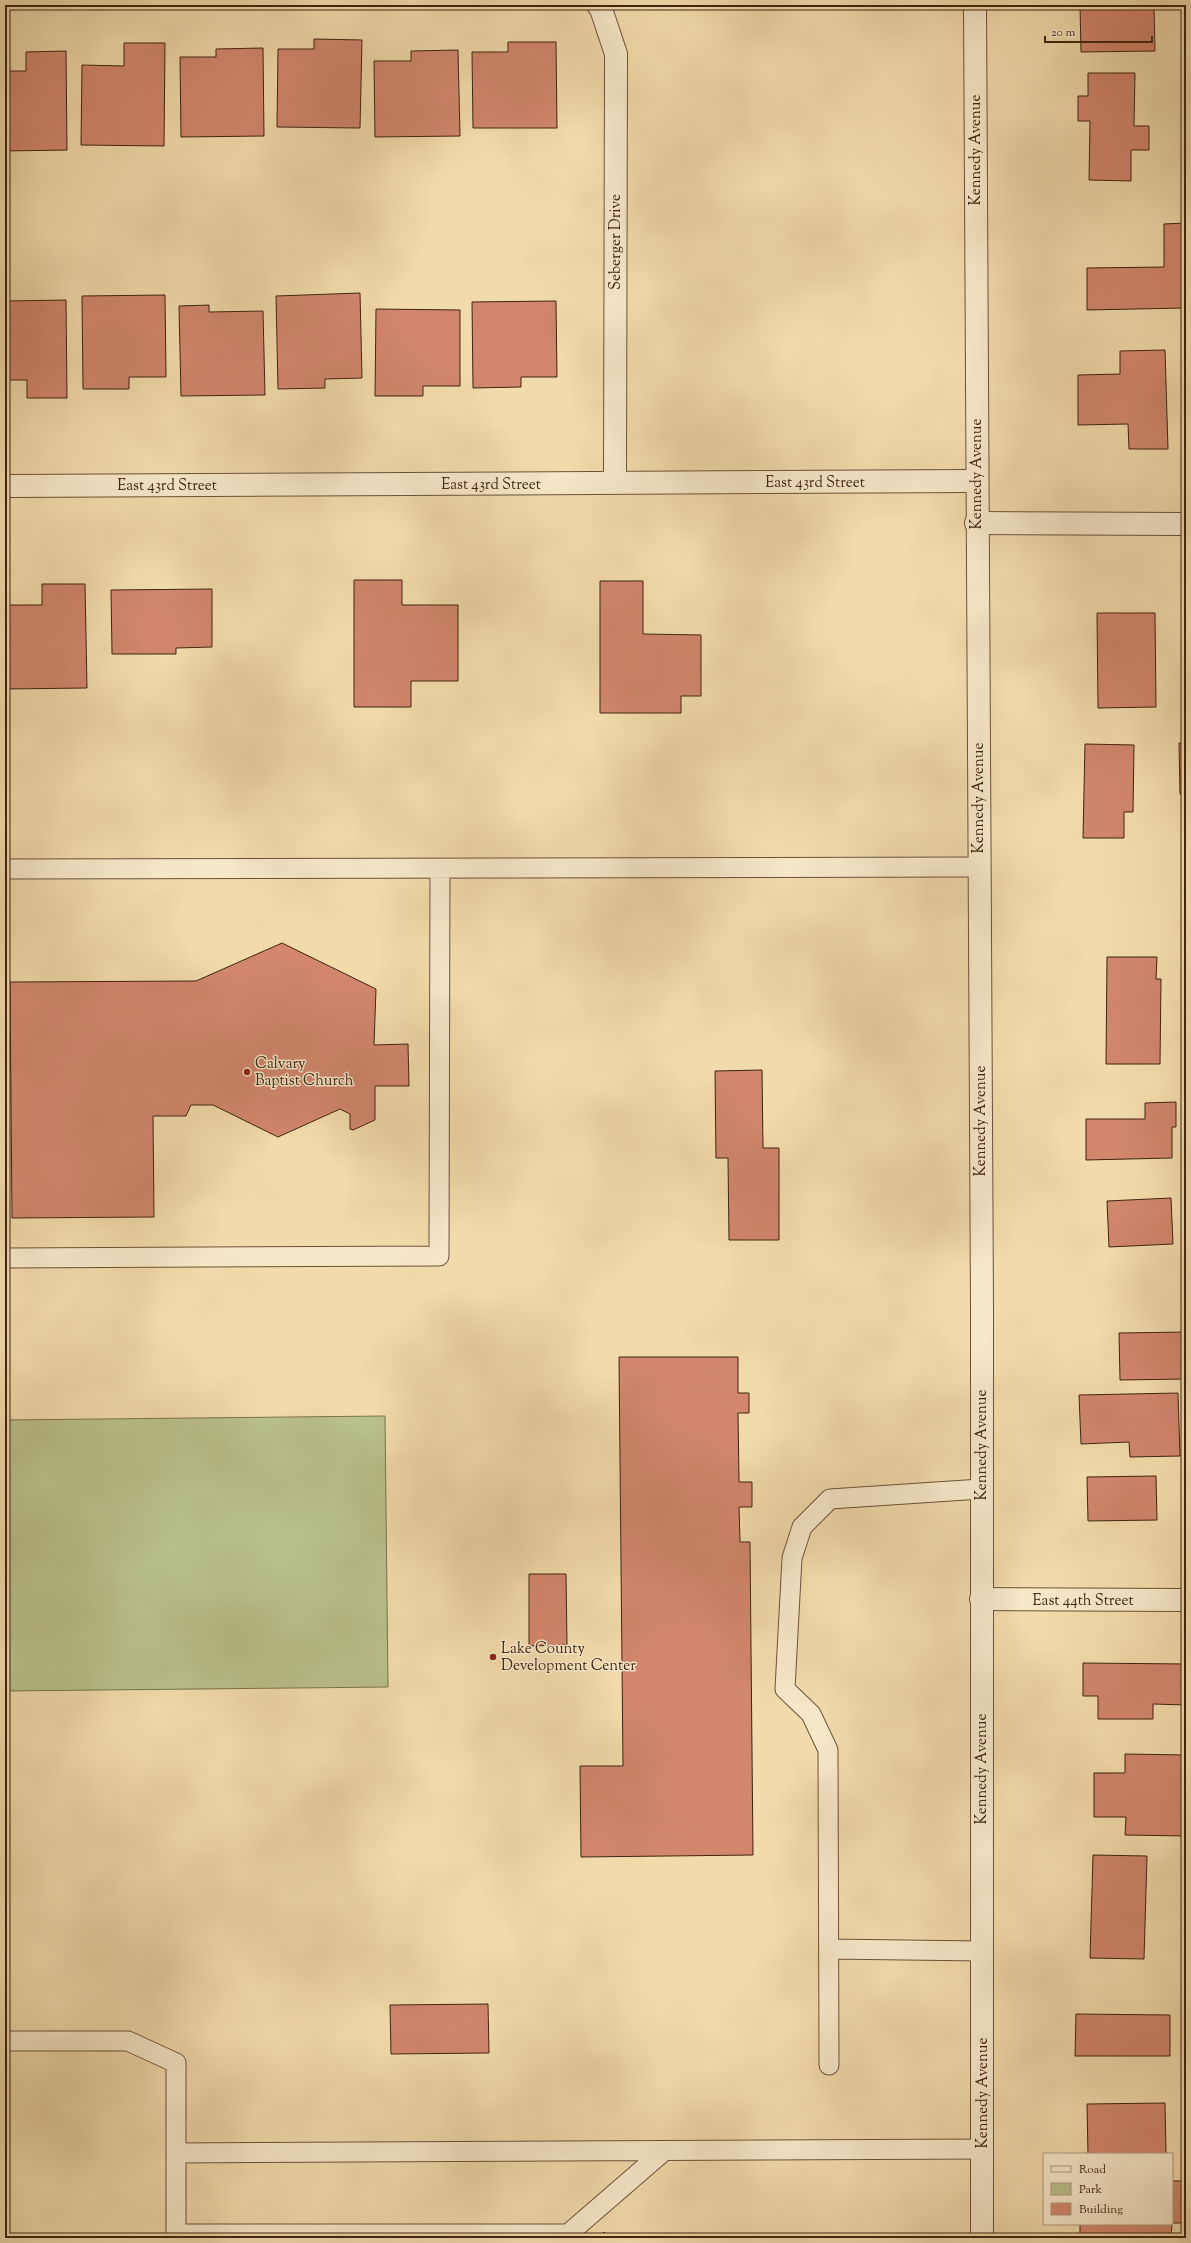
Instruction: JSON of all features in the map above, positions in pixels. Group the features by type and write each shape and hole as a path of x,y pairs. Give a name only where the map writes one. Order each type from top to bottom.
{"street":[{"name":"Seberger Drive","path":"598,5 601,9 616,54 615,483"},
{"name":"Kennedy Avenue","path":"975,5 981,1489 982,2238"},
{"name":"East 43rd Street","path":"5,486 976,481"},
{"path":"976,523 1186,524"},
{"name":"East 44th Street","path":"981,1599 1186,1600"}],"lane":[{"path":"5,870 979,867"},
{"path":"5,1258 439,1256 440,868"},
{"path":"829,2065 828,1750 811,1714 785,1689 792,1558 802,1527 830,1499 981,1489"},
{"path":"829,1949 982,1951"},
{"path":"5,2041 128,2041 176,2063 176,2236 568,2234 664,2151"},
{"path":"176,2153 982,2149"}],"green space":[{"path":"385,1416 388,1687 5,1691 5,1420"}],"building":[{"path":"1080,5 1154,5 1155,51 1081,52"},
{"path":"314,39 362,40 360,128 277,127 278,49 314,49"},
{"path":"508,42 556,42 557,128 473,128 472,52 508,52"},
{"path":"124,43 165,43 164,146 81,145 82,65 124,66"},
{"path":"263,48 264,136 181,137 180,57 216,57 216,49"},
{"path":"458,50 460,136 375,137 374,61 411,61 411,51"},
{"path":"66,51 67,150 5,151 5,71 26,71 26,52"},
{"path":"1088,73 1135,73 1134,126 1149,126 1149,150 1131,150 1131,181 1089,180 1090,121 1078,121 1078,96 1088,96"},
{"path":"1186,223 1184,308 1087,310 1087,268 1164,267 1164,224"},
{"path":"360,293 362,378 325,379 325,388 278,389 276,296"},
{"path":"165,295 166,377 129,377 129,389 83,389 82,296"},
{"path":"66,300 67,398 27,398 27,380 5,380 5,301"},
{"path":"556,301 557,377 521,377 521,387 473,388 472,302"},
{"path":"209,305 209,312 263,311 265,395 181,396 179,306"},
{"path":"376,309 460,310 460,386 423,386 423,396 375,396"},
{"path":"1165,350 1168,449 1129,449 1128,424 1078,425 1078,375 1120,374 1120,351"},
{"path":"354,580 402,580 402,605 458,605 458,681 411,681 411,707 354,707"},
{"path":"600,581 643,581 643,634 701,635 701,696 681,696 681,713 600,713"},
{"path":"42,584 85,584 87,688 5,689 5,605 42,605"},
{"path":"212,589 212,647 176,648 176,654 112,654 111,590"},
{"path":"1097,613 1155,613 1156,707 1098,708"},
{"path":"1182,692 1186,692 1186,731 1182,731"},
{"path":"1179,743 1186,743 1186,794 1180,794"},
{"path":"1085,744 1134,745 1133,812 1124,812 1124,838 1083,838"},
{"path":"282,943 376,989 374,1045 408,1044 409,1086 375,1086 375,1120 353,1130 350,1129 350,1114 340,1109 278,1137 213,1105 191,1105 186,1116 153,1116 154,1217 12,1218 10,982 196,981"},
{"path":"1107,957 1157,957 1156,979 1161,979 1160,1064 1106,1064"},
{"path":"762,1070 763,1148 779,1148 779,1240 729,1240 728,1158 716,1158 715,1071"},
{"path":"1176,1102 1176,1127 1172,1127 1172,1158 1086,1160 1086,1119 1145,1119 1145,1103"},
{"path":"1171,1198 1173,1244 1109,1247 1107,1201"},
{"path":"1186,1332 1186,1379 1120,1380 1119,1333"},
{"path":"619,1357 738,1357 738,1393 749,1393 749,1413 738,1413 739,1482 752,1482 752,1507 739,1507 740,1542 750,1542 753,1855 581,1857 580,1766 623,1766"},
{"path":"1178,1393 1180,1456 1130,1457 1129,1442 1081,1444 1079,1395"},
{"path":"1156,1476 1157,1520 1088,1521 1087,1477"},
{"path":"529,1574 566,1574 567,1645 529,1646"},
{"path":"1083,1663 1186,1664 1186,1705 1153,1704 1153,1719 1098,1719 1098,1696 1083,1696"},
{"path":"1125,1754 1186,1755 1186,1836 1125,1835 1126,1817 1094,1817 1094,1773 1125,1773"},
{"path":"1093,1855 1147,1856 1144,1959 1090,1958"},
{"path":"488,2004 489,2053 391,2054 390,2005"},
{"path":"1076,2014 1170,2015 1170,2056 1075,2056"},
{"path":"1165,2103 1166,2153 1088,2153 1087,2104"},
{"path":"1173,2181 1186,2181 1186,2223 1173,2223"},
{"path":"1080,2225 1172,2225 1171,2238 1080,2238"},
{"path":"604,2232 611,2238 600,2238"}],"place":[{"name":"Calvary Baptist Church","path":"247,1072"},
{"name":"Lake County Development Center","path":"493,1657"}]}
